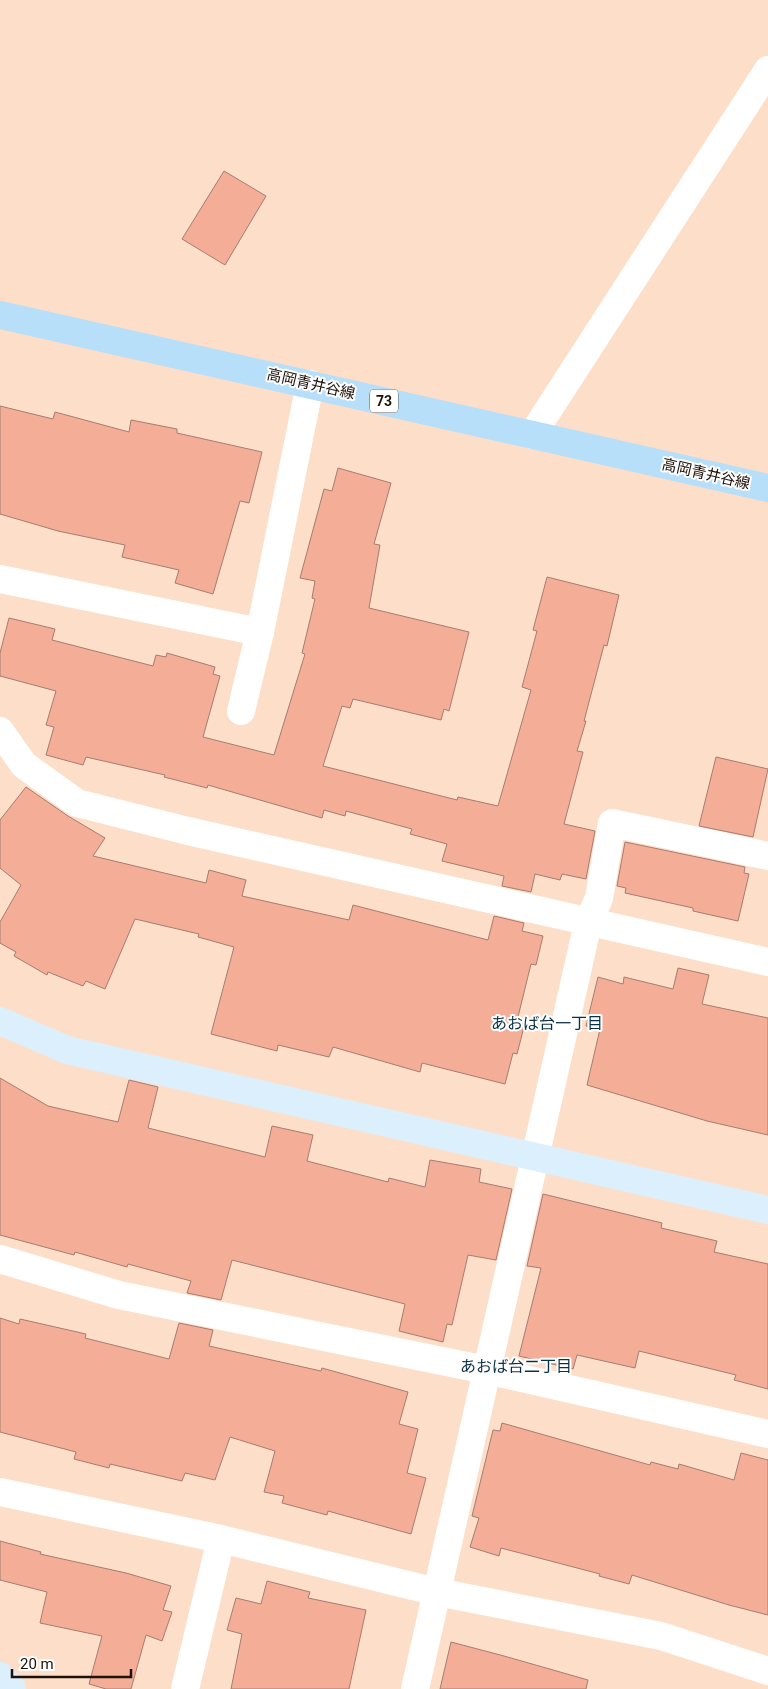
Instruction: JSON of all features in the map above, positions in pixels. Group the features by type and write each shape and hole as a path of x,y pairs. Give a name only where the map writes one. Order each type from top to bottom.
{"main road":[{"name":"高岡青井谷線","path":"0,315 768,488"}],"street":[{"path":"532,435 768,70"},
{"path":"241,711 260,632 310,384"},
{"path":"0,579 260,632"},
{"path":"0,731 24,765 77,803 188,831 588,923 768,962"},
{"path":"415,1689 588,923 599,898 612,823 768,856"},
{"path":"0,1021 67,1050 768,1210"},
{"path":"0,1259 119,1295 486,1370 768,1434"},
{"path":"0,1492 221,1539 437,1592 661,1636 768,1671"},
{"path":"185,1689 221,1539"},
{"path":"0,1676 12,1689"}],"building":[{"path":"224,171 266,196 225,265 182,239"},
{"path":"0,406 53,419 55,412 129,432 131,420 177,429 177,433 262,452 249,503 240,501 213,594 175,583 179,570 122,557 125,545 58,531 0,514"},
{"path":"338,468 391,483 374,544 380,545 369,608 469,632 449,711 444,709 441,720 353,699 350,708 342,706 323,766 457,800 458,797 498,806 531,690 522,687 537,631 533,630 547,577 619,595 607,646 604,645 584,721 586,721 577,751 583,752 564,824 595,831 586,879 562,874 560,880 535,874 531,892 502,886 504,876 442,861 447,844 410,834 412,829 346,811 345,816 324,810 322,818 208,785 207,788 164,777 165,775 86,757 83,765 46,755 54,727 46,725 56,691 0,676 0,653 9,618 55,629 52,640 153,666 156,655 166,657 167,653 215,667 213,674 220,676 203,737 274,755 305,654 302,653 315,599 312,598 315,581 300,578 324,489 332,491"},
{"path":"716,757 768,769 753,837 699,826"},
{"path":"26,787 68,816 105,838 93,856 206,883 209,870 246,880 242,896 349,920 353,905 488,940 494,916 524,923 522,931 543,936 536,965 531,964 517,1021 525,1023 517,1054 513,1053 505,1084 422,1063 420,1072 333,1047 329,1057 278,1045 277,1051 211,1034 234,947 198,937 199,934 135,919 105,989 86,981 83,986 48,972 47,975 14,956 16,952 0,943 0,922 21,885 0,868 0,820"},
{"path":"625,842 745,867 744,873 749,874 738,921 693,911 693,908 625,893 626,888 617,886"},
{"path":"678,968 709,975 702,1004 768,1018 768,1135 707,1121 587,1085 600,1029 586,1026 598,977 623,984 624,977 673,989"},
{"path":"0,1078 48,1106 118,1122 129,1080 158,1087 148,1128 265,1157 272,1126 313,1135 307,1161 388,1182 389,1178 425,1187 430,1160 481,1169 479,1182 512,1189 496,1260 468,1255 452,1325 447,1324 443,1342 399,1331 405,1304 232,1260 221,1300 187,1293 191,1281 128,1264 127,1267 75,1252 74,1255 0,1235"},
{"path":"543,1194 662,1223 661,1228 717,1241 714,1252 768,1264 768,1389 734,1380 736,1375 639,1351 635,1368 577,1355 573,1369 519,1356 541,1268 527,1266"},
{"path":"0,1318 19,1324 20,1319 86,1334 85,1338 169,1359 179,1323 213,1330 209,1346 321,1371 322,1368 408,1392 399,1424 418,1429 407,1473 426,1478 411,1534 328,1511 327,1515 282,1503 284,1496 264,1492 275,1451 230,1437 215,1480 185,1473 182,1481 110,1464 109,1468 74,1459 76,1452 0,1432"},
{"path":"502,1423 650,1465 651,1462 678,1469 679,1464 734,1480 741,1453 768,1460 768,1615 632,1575 629,1584 599,1576 600,1574 501,1548 499,1556 470,1547 479,1518 472,1516 493,1430 500,1431"},
{"path":"0,1541 41,1552 40,1554 126,1573 171,1586 163,1610 172,1612 162,1641 146,1635 131,1689 106,1689 89,1684 102,1636 40,1623 47,1592 0,1580"},
{"path":"267,1581 310,1592 308,1598 366,1610 349,1689 231,1689 242,1634 227,1630 236,1598 261,1604"},
{"path":"451,1642 588,1680 586,1689 440,1689"}],"district":[{"name":"あおば台一丁目","path":"547,1023"},
{"name":"あおば台二丁目","path":"516,1366"}]}
